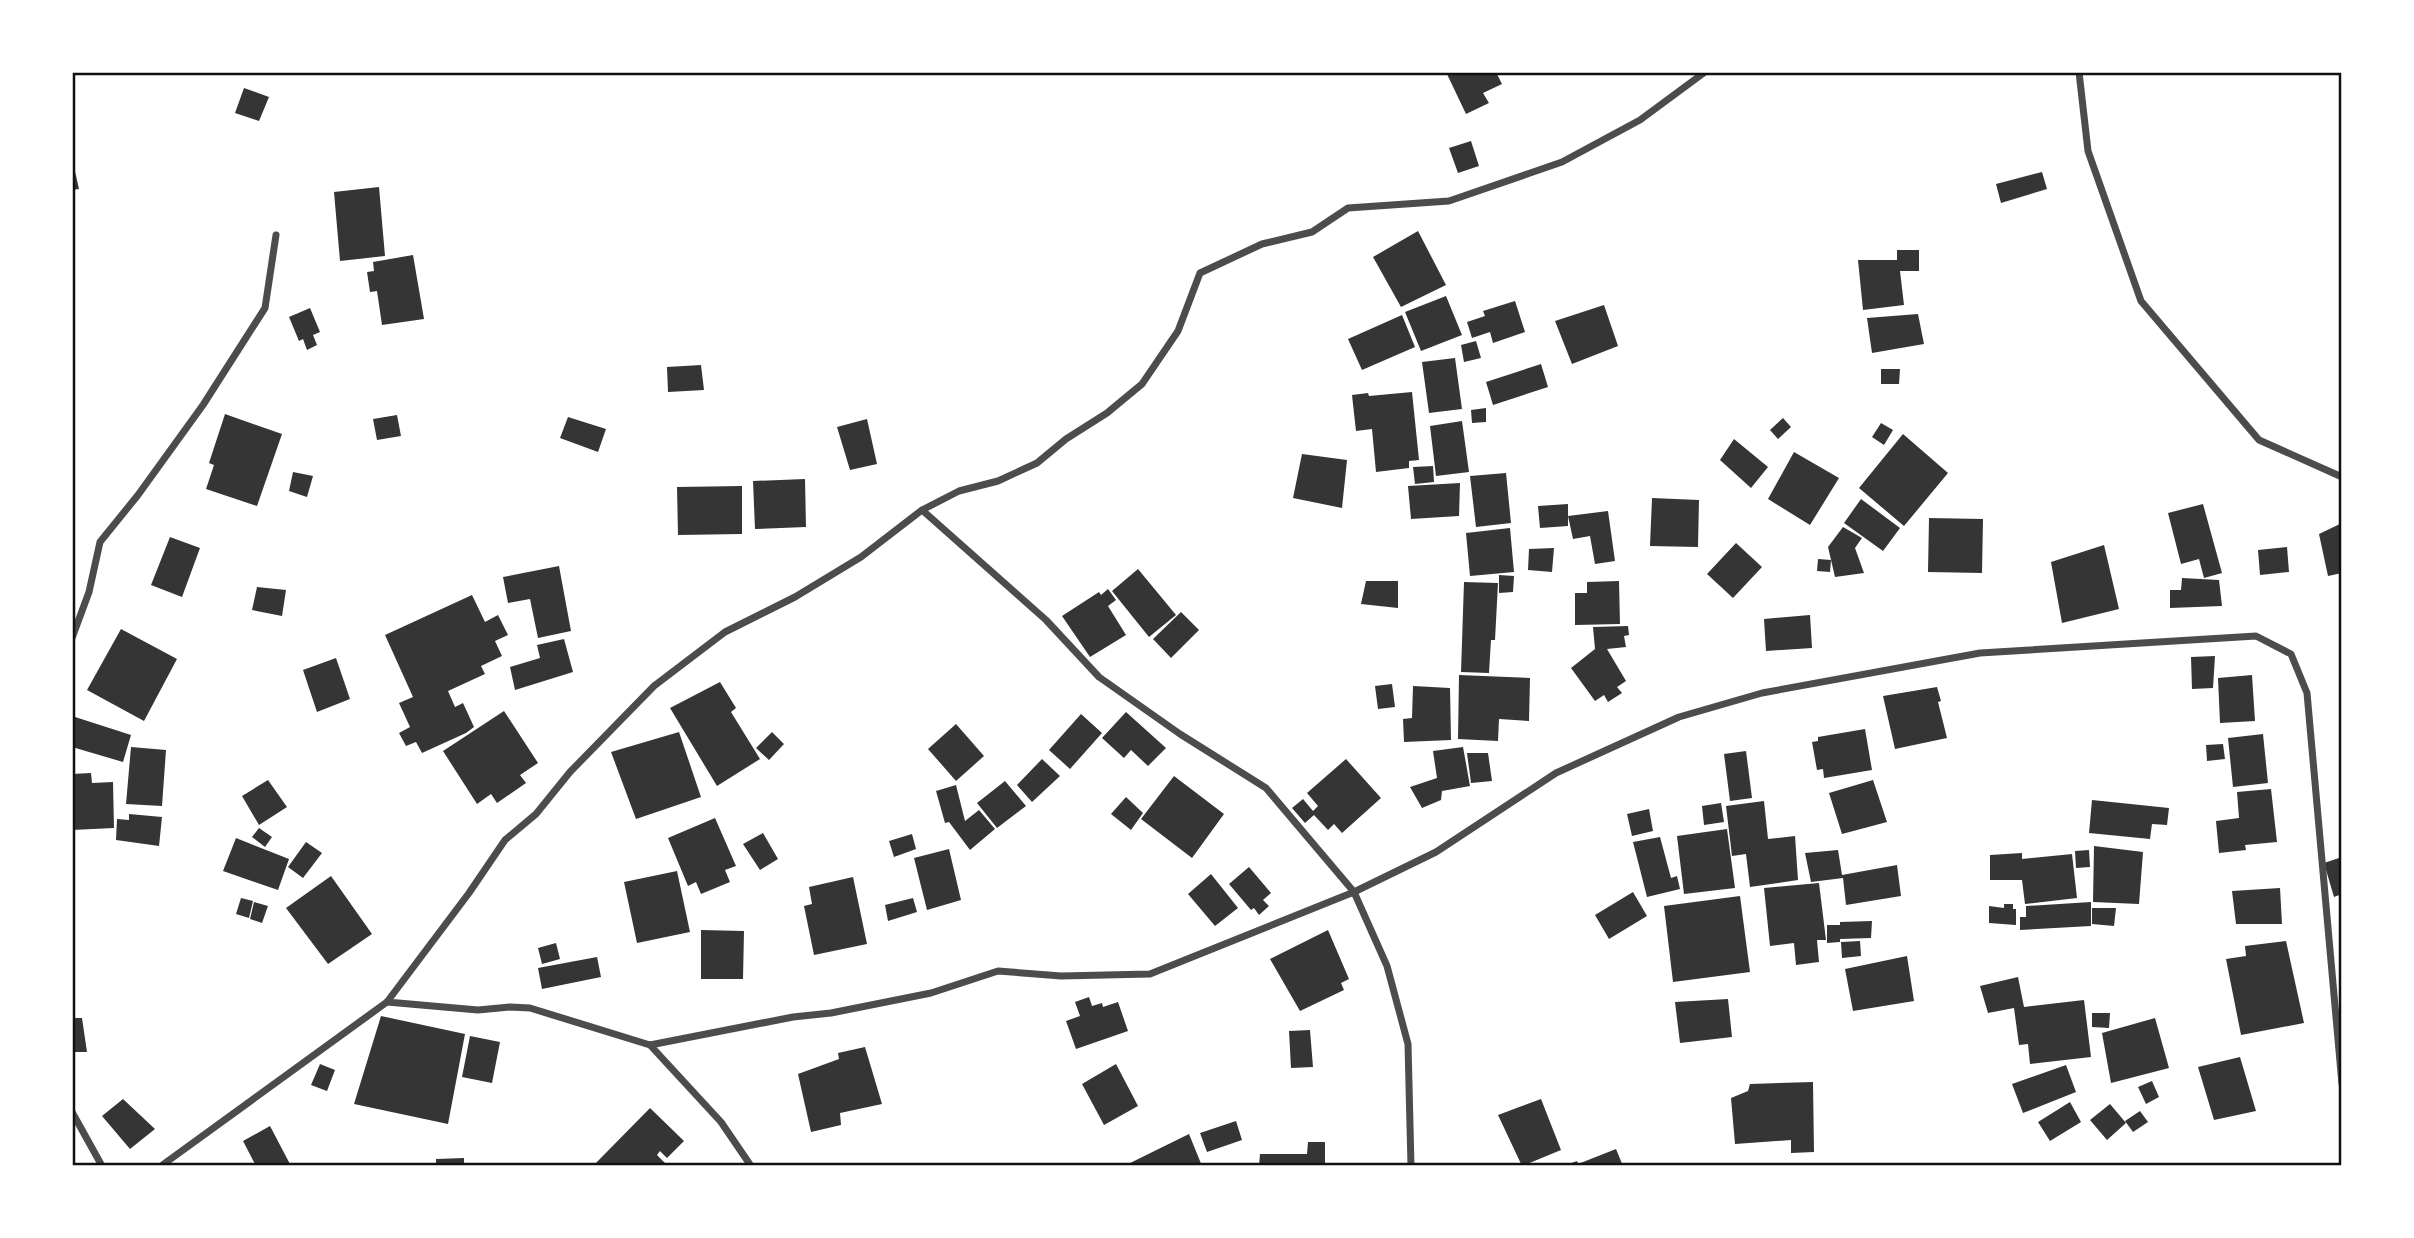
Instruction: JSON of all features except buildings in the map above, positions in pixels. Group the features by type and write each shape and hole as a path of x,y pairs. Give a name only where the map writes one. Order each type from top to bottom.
{"street":[{"path":"161,1166 387,1002 469,893 505,840 536,814 570,772 654,685 725,632 794,597 861,557 922,510 959,491 998,481 1037,463 1066,439 1107,413 1142,384 1178,331 1200,274 1262,244 1312,232 1348,208 1449,201 1562,162 1640,120 1705,72"},
{"path":"2079,72 2088,151 2141,301 2259,440 2342,477"},
{"path":"72,638 89,592 100,542 138,495 203,405 265,307 276,235"},
{"path":"922,510 1046,620 1099,677 1180,734 1266,788 1354,892 1387,966 1408,1044 1411,1166"},
{"path":"387,1002 478,1010 530,1008 650,1045 931,993 998,971 1061,976 1150,974 1354,892 1436,852 1556,773 1679,717 1762,692 1980,653 2256,636 2291,654 2307,693 2342,1084"},
{"path":"650,1045 722,1122 751,1166"},
{"path":"72,1112 102,1166"}]}
